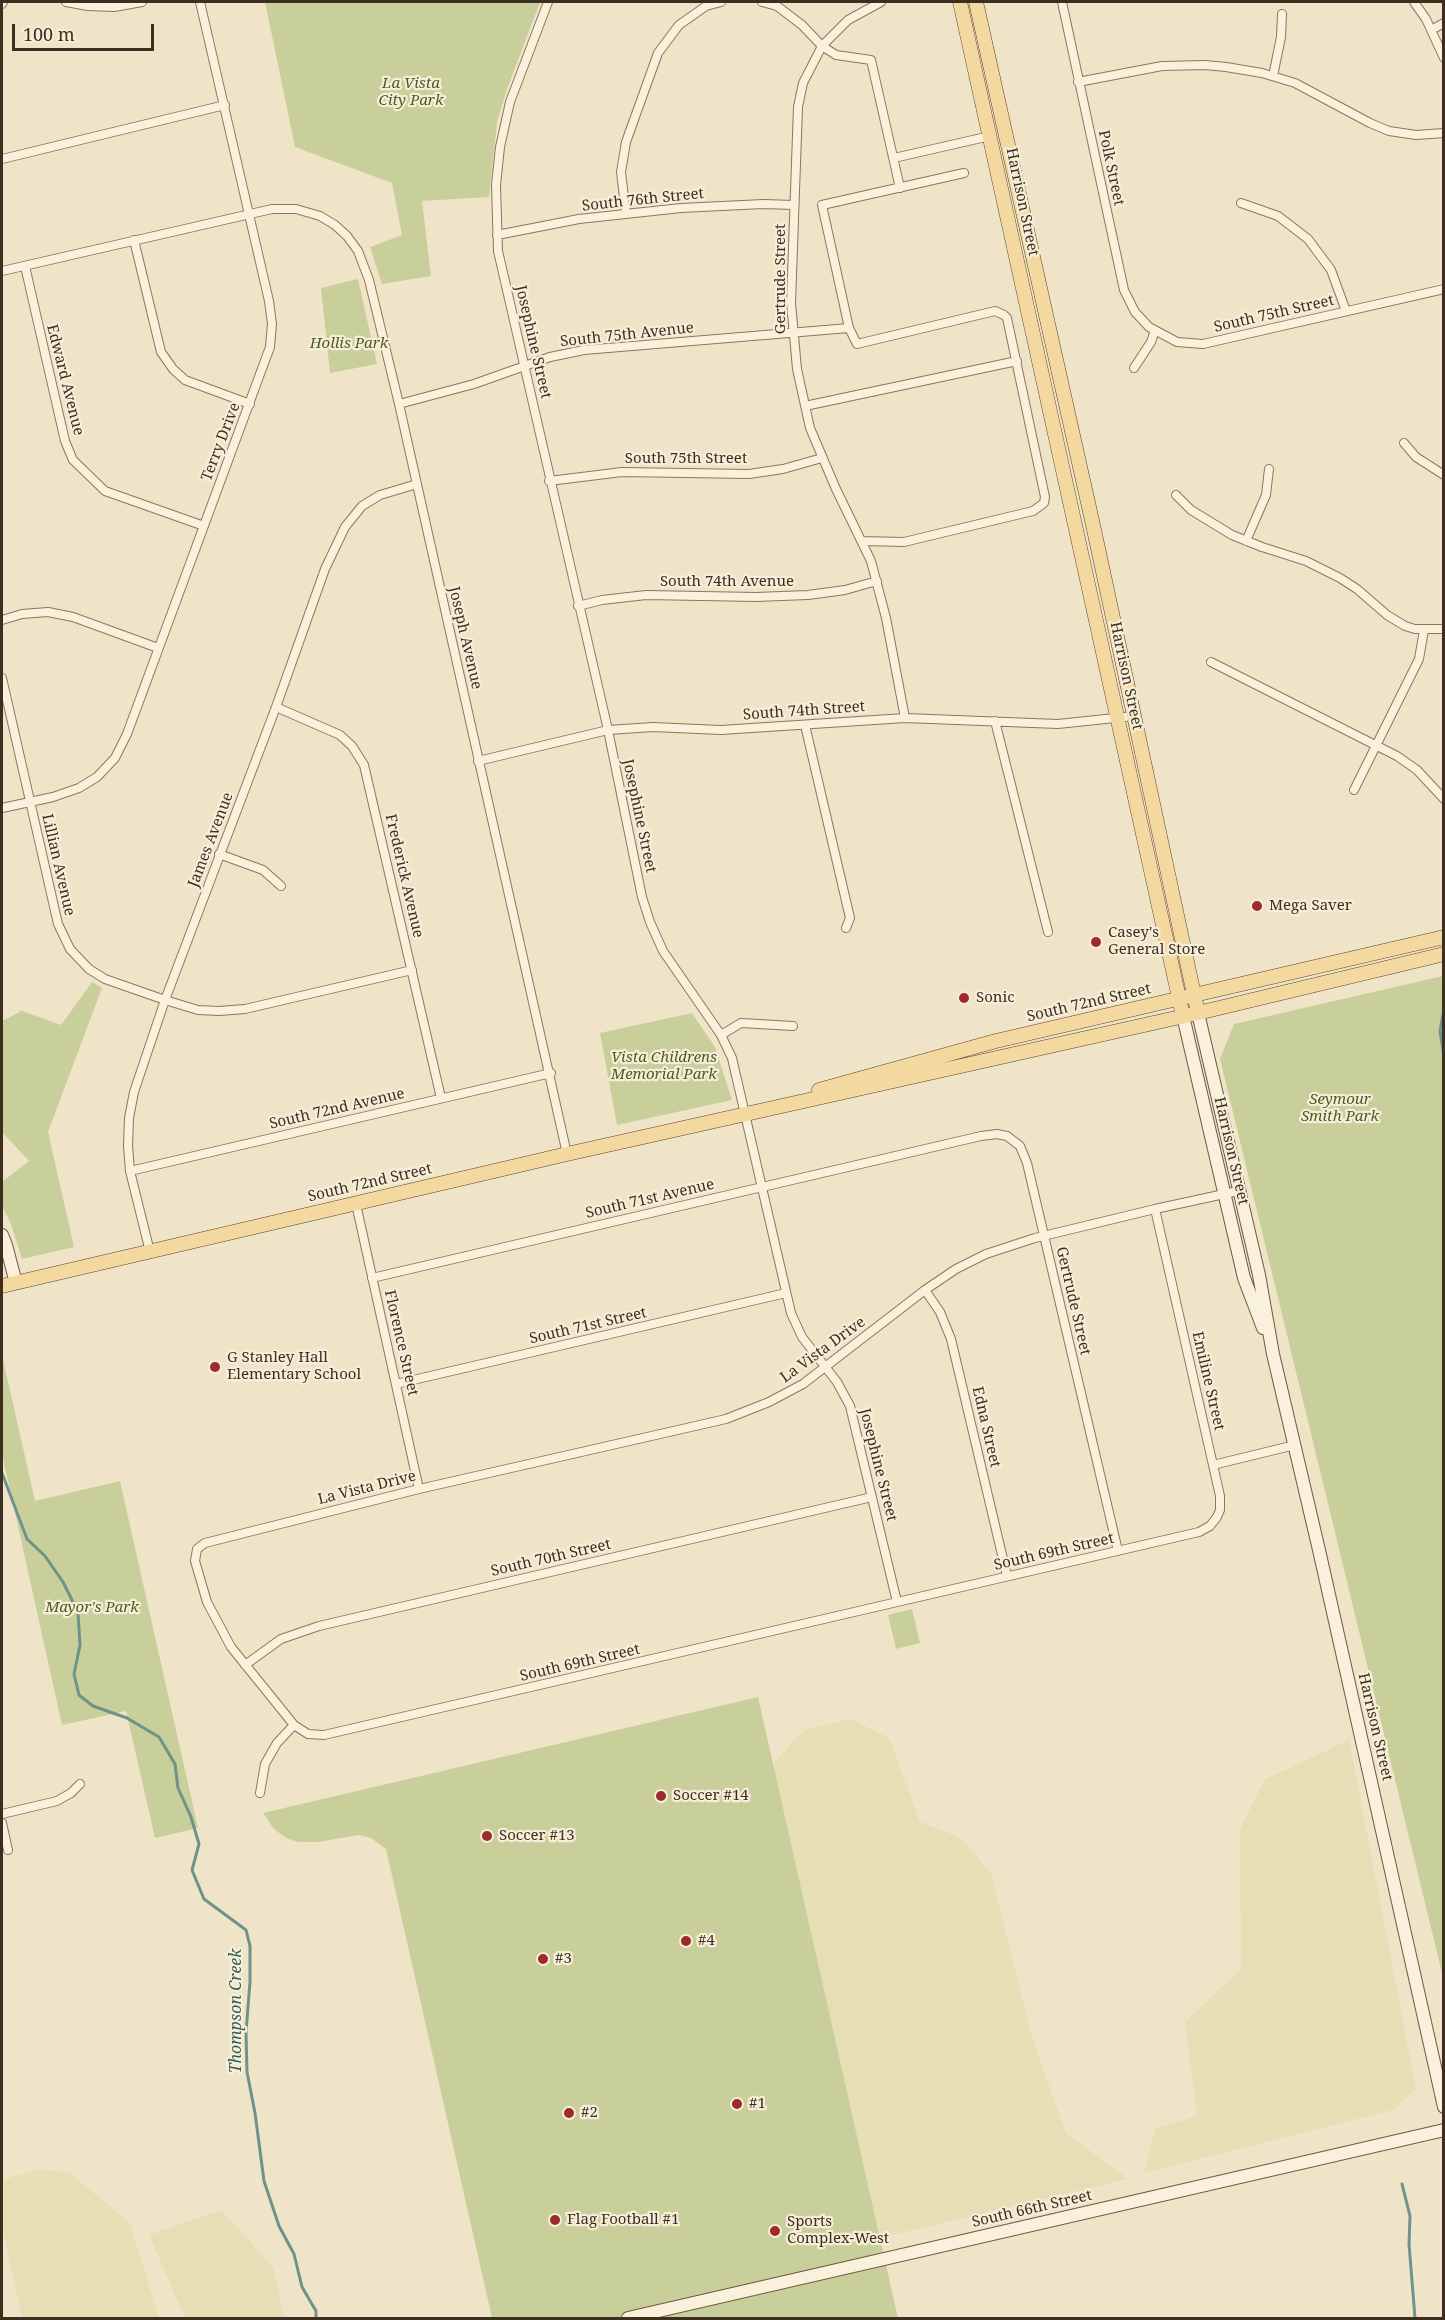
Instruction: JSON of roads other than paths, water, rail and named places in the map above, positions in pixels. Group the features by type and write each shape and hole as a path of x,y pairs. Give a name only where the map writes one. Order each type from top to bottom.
{"main road":[{"name":"Harrison Street","path":"960,2 1224,1194 1244,1278 1273,1354"},
{"name":"Harrison Street","path":"976,2 1194,996 1259,1275 1273,1354 1443,2107"},
{"name":"South 72nd Street","path":"746,1113 771,1103 996,1041 1443,937"},
{"name":"South 72nd Street","path":"2,1286 746,1113 1198,1013 1443,954"},
{"path":"2,1235 16,1283"},
{"name":"South 66th Street","path":"628,2319 1443,2130"}],"street":[{"path":"66,2 114,7 142,2"},
{"name":"Terry Drive","path":"2,808 79,788 97,777 115,758 127,734 270,347 272,324 225,105 200,2"},
{"name":"Josephine Street","path":"548,2 510,102 500,147 496,185 498,251 549,482 608,730 642,897 663,951 721,1035 732,1058 786,1293 798,1329 850,1406 897,1602"},
{"path":"626,214 621,172 627,142 658,53 679,25 706,6 721,2"},
{"path":"762,2 777,6 802,25 822,46 836,55 871,60 900,188"},
{"name":"Gertrude Street","path":"881,2 848,20 822,46 803,83 798,107 791,303 797,369 810,428 862,541 877,581 905,718"},
{"name":"Polk Street","path":"1062,2 1124,290 1135,312 1155,330"},
{"path":"1414,2 1431,30 1443,58"},
{"path":"1273,76 1281,37 1282,14"},
{"path":"1431,30 1443,23"},
{"path":"1078,82 1144,68 1183,64 1226,67 1273,76 1310,90 1389,131 1416,135 1443,133"},
{"path":"2,159 225,105"},
{"path":"894,158 990,136"},
{"path":"862,541 904,542 1033,512 1044,503 1045,497 1007,318 995,311 857,344 849,328 822,205 964,173"},
{"path":"1241,203 1278,216 1308,239 1331,270 1346,311"},
{"name":"South 76th Street","path":"496,235 579,219 681,208 763,204 794,205"},
{"name":"Joseph Avenue","path":"2,271 272,209 296,209 320,216 348,236 358,251 369,280 399,404 478,761 551,1073 567,1154"},
{"path":"134,240 161,352 173,369 186,380 250,404"},
{"name":"Edward Avenue","path":"25,266 65,441 73,460 105,491 204,526"},
{"name":"South 75th Street","path":"1155,330 1177,342 1203,344 1443,289"},
{"name":"South 75th Avenue","path":"399,404 474,384 525,365 584,350 849,328"},
{"path":"1134,368 1151,342 1155,330"},
{"path":"805,406 1017,361"},
{"path":"1404,443 1416,457 1443,475"},
{"name":"South 75th Street","path":"549,482 622,472 749,474 783,469 822,458"},
{"path":"1246,541 1266,495 1269,470"},
{"name":"James Avenue","path":"150,1252 130,1171 129,1118 134,1092 165,1000 276,707 325,569 345,527 362,506 380,495 417,484"},
{"path":"1176,495 1191,510 1209,522 1246,541 1323,568 1358,589 1396,622 1414,629 1443,629"},
{"name":"South 74th Avenue","path":"578,606 602,600 646,595 756,597 808,595 845,590 877,581"},
{"path":"2,620 22,614 48,612 73,617 158,648"},
{"path":"1354,790 1419,659 1424,630"},
{"path":"1211,662 1377,745 1408,763 1443,799"},
{"name":"Lillian Avenue","path":"2,678 56,919 66,943 78,960 94,973 198,1010 245,1009 412,970"},
{"name":"Frederick Avenue","path":"276,707 339,735 352,746 364,765 441,1098"},
{"name":"South 74th Street","path":"478,761 608,730 653,727 721,730 905,718 1058,724 1134,716"},
{"path":"995,721 1048,932"},
{"path":"805,725 850,918 846,928"},
{"path":"219,854 263,870 281,886"},
{"path":"721,1035 741,1023 793,1026"},
{"name":"South 72nd Avenue","path":"130,1171 551,1073"},
{"name":"Gertrude Street","path":"934,1148 992,1134 1002,1134 1016,1142 1025,1157 1118,1551"},
{"name":"South 71st Avenue","path":"372,1278 934,1148"},
{"name":"La Vista Drive","path":"244,1665 220,1629 207,1602 195,1565 196,1551 201,1545 215,1539 419,1489 726,1419 782,1396 826,1368 925,1290 956,1269 986,1254 1044,1236 1239,1191"},
{"name":"Florence Street","path":"356,1204 419,1489"},
{"name":"Emiline Street","path":"1155,1209 1220,1496 1219,1514 1207,1528 1181,1537"},
{"name":"Edna Street","path":"925,1290 944,1319 951,1339 1007,1576"},
{"name":"South 71st Street","path":"396,1383 786,1293"},
{"path":"1213,1465 1295,1445"},
{"name":"South 70th Street","path":"244,1665 281,1639 319,1626 872,1497"},
{"name":"South 69th Street","path":"294,1725 308,1734 331,1735 1181,1537"},
{"path":"244,1665 294,1725 277,1743 265,1764 260,1793"},
{"path":"2,1814 57,1801 71,1794 80,1784"},
{"path":"2,1823 8,1850"}],"waterway":[{"path":"1444,1009 1440,1031 1444,1056"},
{"name":"Thompson Creek","path":"2,1473 27,1539 45,1556 63,1582 78,1612 80,1645 74,1674 79,1695 93,1706 127,1718 159,1737 175,1764 178,1788 191,1817 199,1844 192,1870 204,1899 246,1930 250,1946 246,2032 247,2072 264,2181 279,2226 294,2254 302,2287 316,2311 316,2318"},
{"path":"1402,2184 1410,2216 1409,2244 1415,2318"}],"place":[{"name":"Mega Saver","path":"1257,906"},
{"name":"Casey's General Store","path":"1096,942"},
{"name":"Sonic","path":"964,998"},
{"name":"G Stanley Hall Elementary School","path":"215,1367"},
{"name":"Soccer #14","path":"661,1796"},
{"name":"Soccer #13","path":"487,1836"},
{"name":"#4","path":"686,1941"},
{"name":"#3","path":"543,1959"},
{"name":"#1","path":"737,2104"},
{"name":"#2","path":"569,2113"},
{"name":"Flag Football #1","path":"555,2220"},
{"name":"Sports Complex-West","path":"775,2231"}],"park label":[{"name":"La Vista City Park","path":"411,92"},
{"name":"Hollis Park","path":"349,344"},
{"name":"Vista Childrens Memorial Park","path":"664,1066"},
{"name":"Seymour Smith Park","path":"1340,1108"},
{"name":"Mayor's Park","path":"92,1608"}]}
